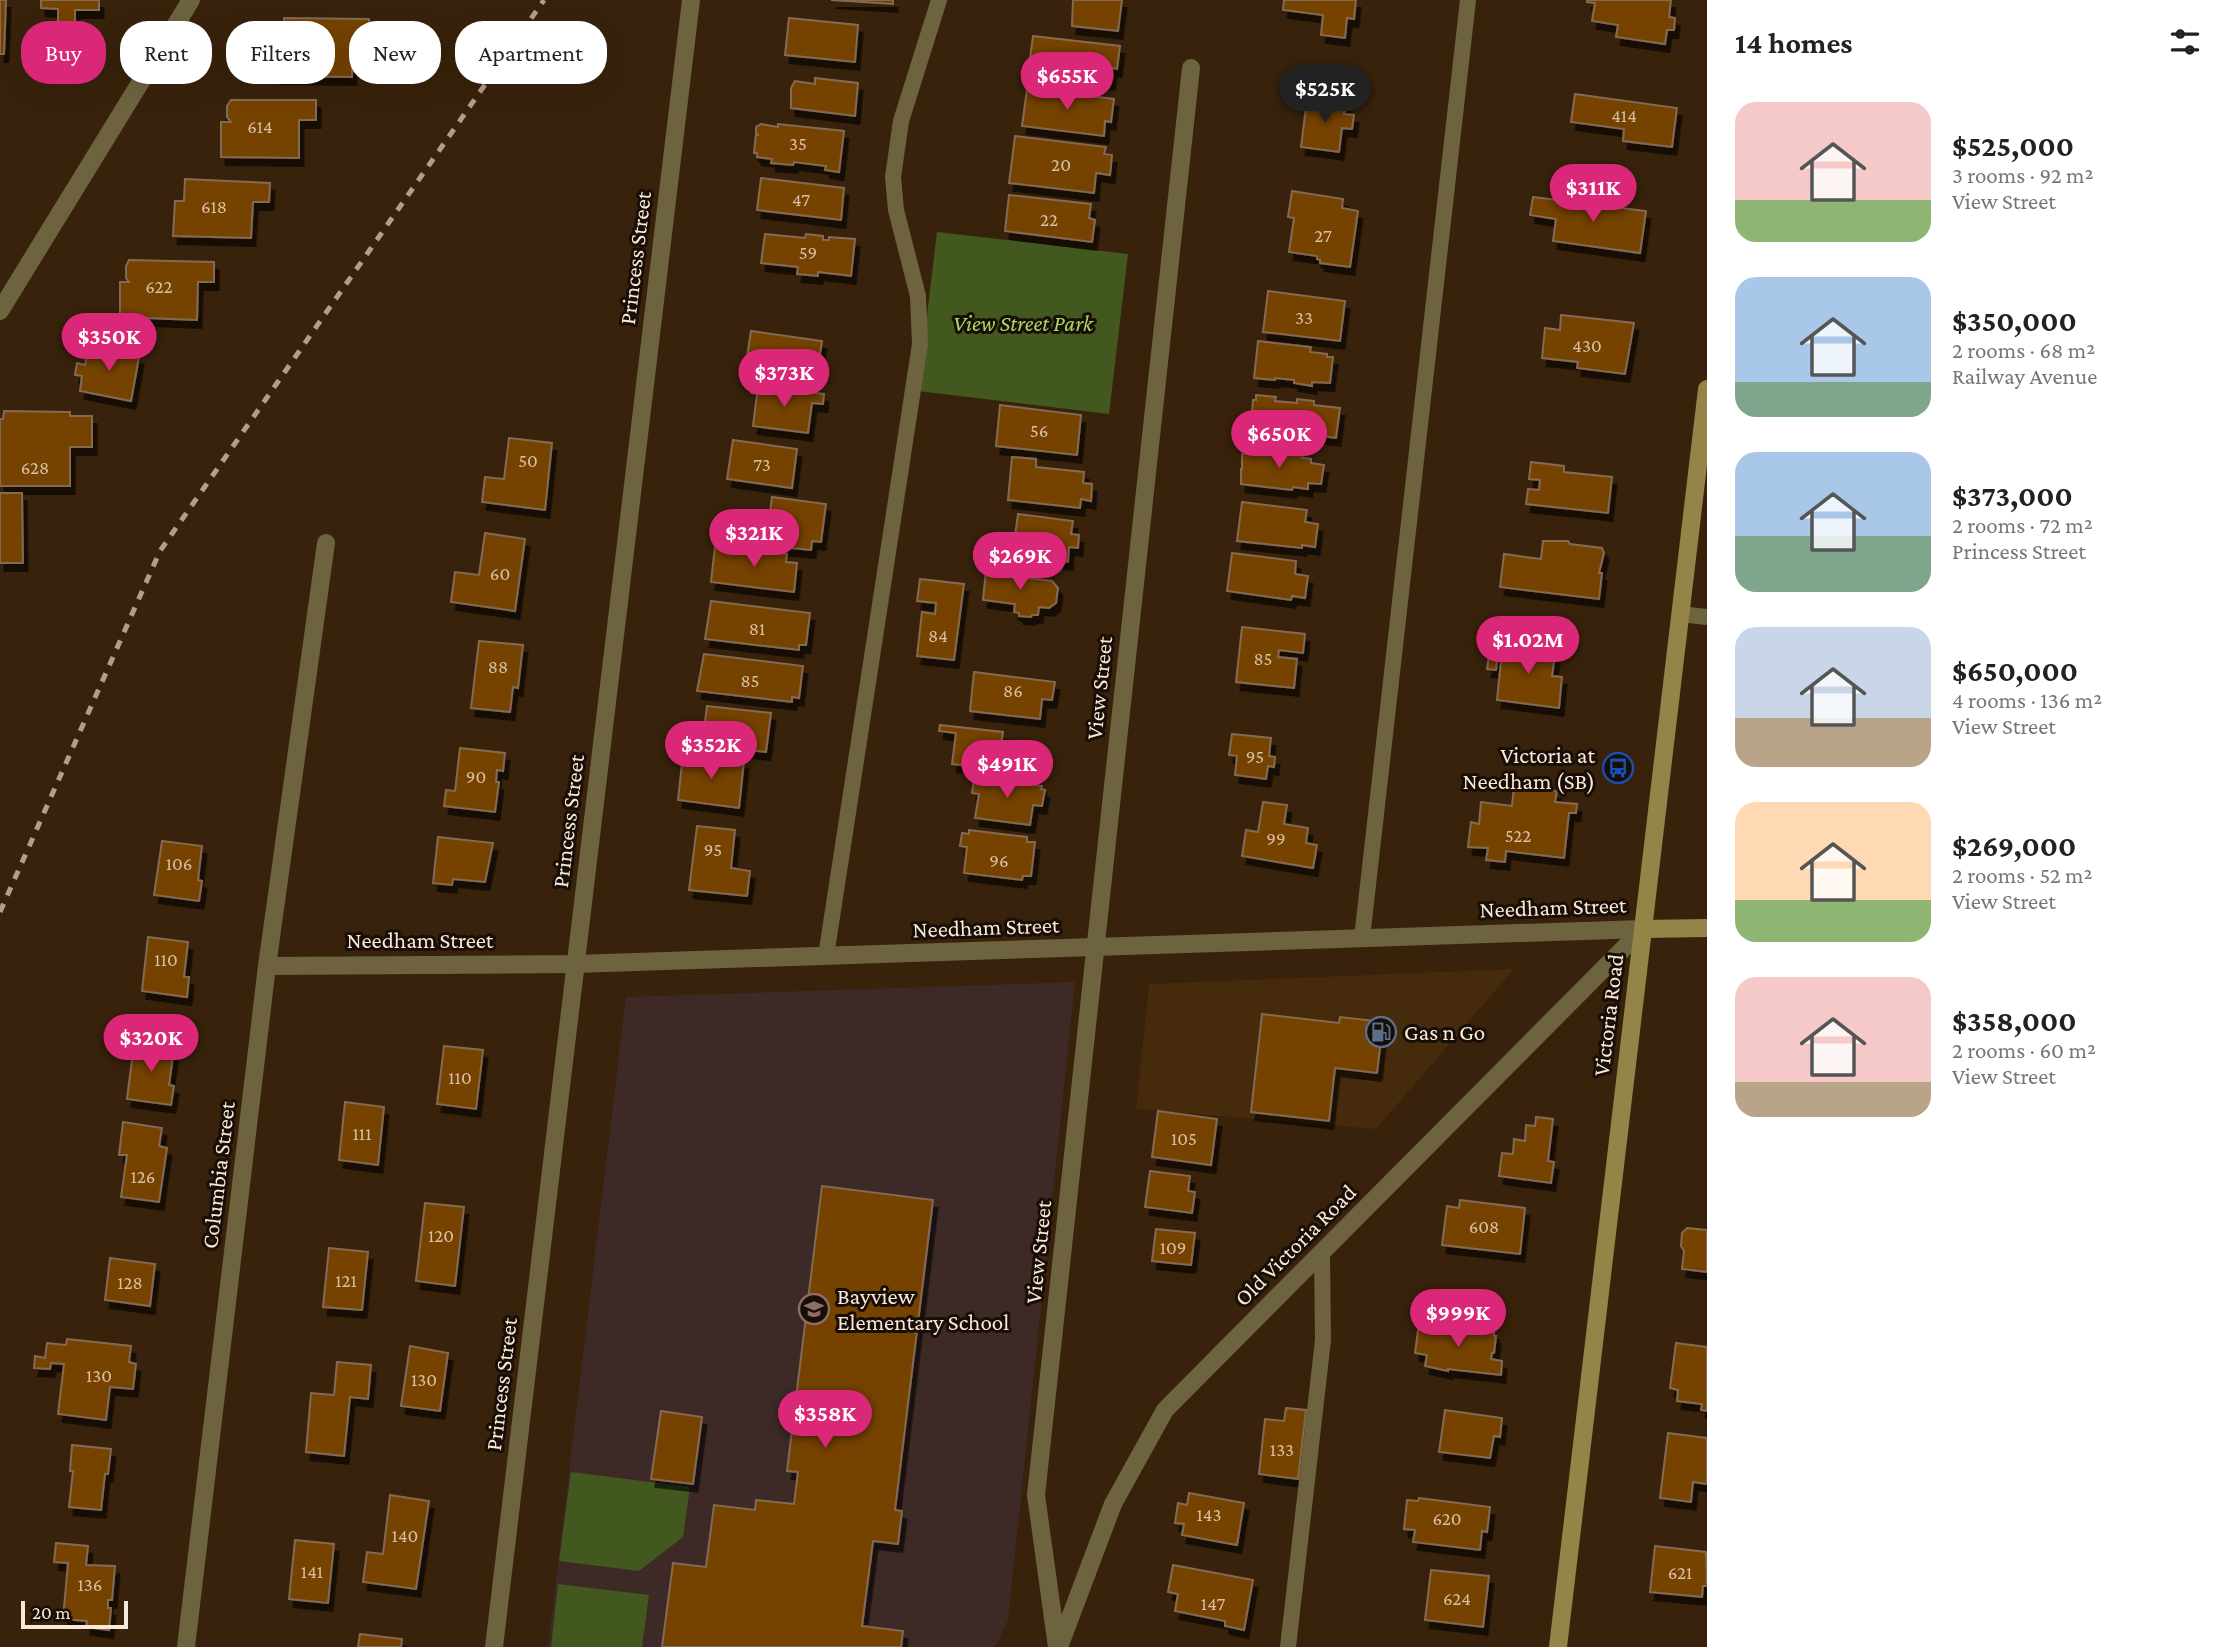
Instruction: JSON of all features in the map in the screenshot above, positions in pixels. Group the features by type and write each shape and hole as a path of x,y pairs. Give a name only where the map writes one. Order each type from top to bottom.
{"street":[{"path":"0,311 191,0"},
{"name":"Princess Street","path":"494,1647 691,0"},
{"name":"View Street","path":"1058,1647 1037,1495 1191,68"},
{"name":"Victoria Road","path":"1558,1647 1707,389"},
{"name":"Columbia Street","path":"186,1647 267,966 326,543"},
{"name":"Needham Street","path":"267,966 575,964 1707,928"},
{"name":"Old Victoria Road","path":"1058,1647 1112,1504 1164,1410 1643,929"}],"lane":[{"path":"826,956 920,344 918,296 896,210 892,177 901,121 939,0"},
{"path":"1362,938 1468,0"},
{"path":"1680,614 1707,617"},
{"path":"1288,1647 1323,1340 1322,1252"}],"shaded area":[{"path":"1514,969 1376,1129 1136,1109 1149,984"},
{"name":"Bayview Elementary School","path":"1075,982 1008,1620 995,1647 548,1647 626,997"}],"green space":[{"name":"View Street Park","path":"937,232 1128,254 1109,414 918,391"},
{"path":"571,1472 690,1487 683,1537 639,1571 559,1561"},
{"path":"558,1584 649,1595 642,1647 551,1647"}],"building":[{"path":"0,0 6,0 4,54 0,54"},
{"path":"41,0 99,0 99,10 75,10 75,21 58,21 58,9 41,8"},
{"path":"831,0 893,0 893,4"},
{"path":"1073,0 1122,0 1118,31 1072,26"},
{"path":"1284,0 1356,0 1354,19 1347,18 1345,38 1321,35 1323,15 1283,10"},
{"path":"1587,0 1671,0 1669,17 1675,18 1674,30 1667,30 1665,44 1616,37 1618,25 1592,21 1595,3"},
{"path":"284,18 369,19 349,21 349,77 335,77 335,21 284,21"},
{"path":"789,18 858,25 855,62 785,55"},
{"path":"1033,36 1120,46 1117,69 1112,68 1110,82 1028,73"},
{"path":"815,78 858,83 855,116 791,108 791,88 795,81 815,84"},
{"path":"1027,89 1114,99 1111,122 1105,121 1104,136 1022,126"},
{"path":"1575,94 1677,108 1672,147 1623,141 1624,129 1571,122"},
{"path":"1307,99 1346,104 1344,114 1354,115 1352,129 1342,128 1339,152 1301,147"},
{"path":"231,100 316,100 316,120 299,120 299,158 221,157 221,122 231,122 227,117 227,106"},
{"path":"761,124 844,131 839,172 825,170 826,166 794,162 793,165 771,163 772,159 757,157 757,153 754,153 756,134 759,135 756,133 756,127"},
{"path":"1015,136 1106,147 1104,154 1112,155 1110,175 1096,173 1094,193 1009,183"},
{"path":"761,178 844,188 841,220 757,210"},
{"path":"185,179 270,183 269,202 253,202 251,238 173,236 175,201 184,201"},
{"path":"1292,191 1343,199 1342,208 1358,211 1350,267 1320,263 1317,256 1289,252 1294,218 1288,217"},
{"path":"1009,195 1091,204 1089,218 1095,220 1092,242 1005,231"},
{"path":"1533,197 1646,211 1640,253 1553,241 1556,219 1530,215"},
{"path":"765,234 805,238 806,234 823,236 823,240 829,240 829,237 855,239 851,276 818,272 818,276 797,274 798,267 761,263"},
{"path":"129,260 214,262 214,282 198,282 197,320 120,317 120,282 129,282 126,278 126,266"},
{"path":"1268,291 1345,301 1340,341 1263,332"},
{"path":"1561,315 1634,323 1625,374 1577,368 1578,362 1542,358 1545,328 1560,330"},
{"path":"751,331 822,341 816,380 761,373 763,359 747,357"},
{"path":"1258,341 1311,347 1310,352 1333,357 1330,383 1312,382 1312,386 1294,383 1294,380 1254,378"},
{"path":"115,345 122,346 120,353 139,357 131,401 80,391 82,376 75,375 77,363 85,365 89,346 114,351"},
{"path":"751,386 824,394 823,404 812,403 808,433 753,426 757,394 751,393"},
{"path":"1256,395 1276,397 1275,401 1297,403 1297,399 1314,401 1314,405 1340,408 1336,438 1252,431 1253,400 1256,400"},
{"path":"1000,405 1081,415 1077,455 996,446"},
{"path":"4,411 70,412 70,416 92,416 92,447 70,447 70,486 0,486 0,419 3,419"},
{"path":"509,438 552,443 545,510 482,502 485,477 504,479"},
{"path":"733,440 797,449 792,488 727,479"},
{"path":"1245,448 1286,456 1286,453 1303,454 1302,458 1311,459 1311,463 1324,465 1321,484 1308,483 1308,489 1293,487 1292,490 1241,484 1242,454"},
{"path":"1012,457 1036,459 1036,467 1084,472 1083,483 1092,484 1091,501 1081,499 1080,508 1008,500"},
{"path":"1531,462 1564,466 1564,472 1612,477 1608,513 1526,504 1528,489 1539,490 1540,480 1529,479"},
{"path":"0,493 22,493 23,563 0,563"},
{"path":"772,497 826,504 821,542 812,541 811,550 770,546 772,535 767,535"},
{"path":"1242,502 1307,510 1305,522 1318,524 1315,547 1237,541"},
{"path":"1018,514 1073,521 1071,534 1079,535 1078,548 1069,547 1068,562 998,554 999,541 1014,543"},
{"path":"485,533 525,539 515,611 451,602 455,572 479,575"},
{"path":"1543,541 1568,541 1570,544 1602,548 1604,553 1599,573 1602,573 1599,599 1500,587 1504,554 1541,559"},
{"path":"715,546 787,554 786,562 797,563 794,592 711,582"},
{"path":"1232,553 1296,561 1295,574 1308,576 1305,598 1292,596 1291,600 1227,591"},
{"path":"986,570 1052,581 1058,588 1056,603 1049,608 1039,607 1038,615 1031,617 1019,616 1019,613 1014,612 1015,604 983,600"},
{"path":"920,579 964,584 954,660 917,656 922,612 935,614 936,603 917,601"},
{"path":"711,601 810,613 806,645 799,645 799,650 705,639"},
{"path":"1242,627 1305,634 1303,653 1279,650 1278,657 1297,659 1294,688 1236,682"},
{"path":"479,641 523,645 518,688 513,687 510,712 471,708"},
{"path":"1513,642 1556,647 1552,676 1562,677 1559,708 1497,700 1501,661 1497,661 1496,670 1487,669 1489,655 1511,657"},
{"path":"704,654 803,666 799,698 792,697 792,702 697,691"},
{"path":"974,672 1055,682 1052,700 1042,699 1040,719 970,711"},
{"path":"707,706 771,713 766,752 702,745"},
{"path":"940,725 1003,732 998,769 952,764 956,733 939,731"},
{"path":"1232,734 1271,738 1269,756 1275,757 1274,767 1268,766 1266,779 1235,775 1237,756 1229,755"},
{"path":"460,748 505,753 503,771 497,770 496,782 499,782 495,812 444,806 446,790 455,791"},
{"path":"683,754 744,761 739,808 678,800"},
{"path":"981,777 1042,786 1041,789 1045,790 1042,806 1033,805 1030,825 975,818 979,794 972,793 974,780 980,780"},
{"path":"1514,786 1557,791 1555,802 1577,804 1576,813 1569,813 1564,858 1506,851 1505,862 1486,860 1488,848 1468,847 1471,822 1479,824 1481,802 1512,806"},
{"path":"1263,802 1287,805 1284,824 1308,828 1306,843 1317,845 1313,868 1242,856 1246,830 1258,832"},
{"path":"697,826 735,830 731,868 750,871 747,896 689,890"},
{"path":"969,830 1027,837 1027,842 1035,842 1031,876 1023,876 1022,880 964,873 967,847 960,846 962,833 969,834"},
{"path":"438,837 493,843 485,882 453,879 452,885 433,883"},
{"path":"162,841 202,846 198,880 202,881 199,901 154,895"},
{"path":"148,937 188,942 184,977 189,977 187,997 142,991"},
{"path":"1262,1014 1339,1023 1340,1017 1383,1022 1377,1073 1335,1068 1329,1121 1251,1112"},
{"path":"141,1038 149,1039 148,1046 174,1049 169,1085 174,1086 171,1105 127,1099 134,1044 140,1045"},
{"path":"444,1046 483,1050 476,1109 437,1104"},
{"path":"345,1102 384,1107 378,1165 339,1160"},
{"path":"1158,1111 1217,1119 1211,1165 1152,1157"},
{"path":"1536,1117 1553,1119 1548,1161 1554,1162 1551,1183 1499,1176 1502,1153 1513,1154 1514,1139 1525,1141 1526,1125 1535,1126"},
{"path":"123,1122 162,1128 159,1146 167,1148 159,1202 121,1197 127,1155 119,1155"},
{"path":"1150,1171 1190,1176 1188,1191 1195,1192 1192,1213 1145,1207"},
{"path":"822,1186 933,1200 895,1510 902,1511 898,1544 873,1541 862,1626 903,1631 901,1647 662,1647 673,1563 706,1567 714,1505 755,1510 756,1500 794,1504 798,1472 787,1471"},
{"path":"1460,1200 1525,1208 1520,1254 1442,1245 1447,1206 1459,1208"},
{"path":"425,1203 464,1207 455,1286 416,1281"},
{"path":"1687,1228 1707,1230 1707,1272 1682,1269 1682,1233"},
{"path":"1156,1229 1195,1233 1191,1265 1152,1261"},
{"path":"329,1248 368,1252 362,1310 323,1307"},
{"path":"110,1258 155,1264 150,1306 105,1300"},
{"path":"1419,1323 1461,1328 1463,1326 1494,1332 1496,1336 1491,1359 1502,1361 1501,1375 1448,1371 1425,1366 1427,1355 1415,1353"},
{"path":"67,1339 131,1346 129,1362 136,1364 133,1389 110,1387 106,1420 58,1414 64,1364 51,1363 50,1369 34,1368 35,1356 45,1358 47,1343 66,1345"},
{"path":"1676,1343 1707,1347 1707,1411 1701,1410 1702,1404 1677,1401 1678,1390 1670,1388"},
{"path":"410,1346 448,1353 440,1411 401,1406"},
{"path":"337,1362 371,1365 368,1399 350,1397 344,1456 306,1452 311,1393 334,1395"},
{"path":"1286,1408 1306,1410 1298,1479 1259,1474 1265,1419 1284,1421"},
{"path":"1445,1410 1502,1418 1500,1437 1494,1436 1490,1458 1439,1452"},
{"path":"661,1411 702,1417 693,1484 651,1479"},
{"path":"1668,1433 1707,1438 1707,1484 1693,1482 1691,1502 1660,1498"},
{"path":"72,1445 111,1449 101,1510 69,1507 73,1471 70,1471"},
{"path":"1189,1493 1244,1503 1237,1545 1182,1535 1184,1524 1175,1523 1178,1503 1187,1505"},
{"path":"390,1495 429,1501 416,1589 363,1582 367,1552 383,1554"},
{"path":"1419,1498 1490,1507 1487,1532 1482,1531 1480,1550 1413,1542 1415,1530 1404,1529 1407,1500 1418,1501"},
{"path":"295,1540 334,1544 328,1603 289,1599"},
{"path":"56,1543 88,1546 86,1565 115,1566 112,1600 108,1600 108,1608 111,1608 109,1630 86,1627 87,1621 63,1619 68,1563 54,1562"},
{"path":"1655,1546 1706,1552 1707,1586 1703,1586 1702,1597 1650,1592"},
{"path":"1173,1565 1253,1580 1244,1630 1225,1626 1225,1621 1175,1611 1178,1594 1168,1592"},
{"path":"1431,1570 1489,1576 1483,1627 1425,1620"},
{"path":"360,1634 402,1639 401,1647 358,1647"}],"railway":[{"path":"0,912 160,551 544,0"}],"place":[{"name":"Victoria at Needham (SB)","path":"1618,768"},
{"name":"Gas n Go","path":"1381,1032"},
{"name":"Bayview Elementary School","path":"814,1309"}]}
